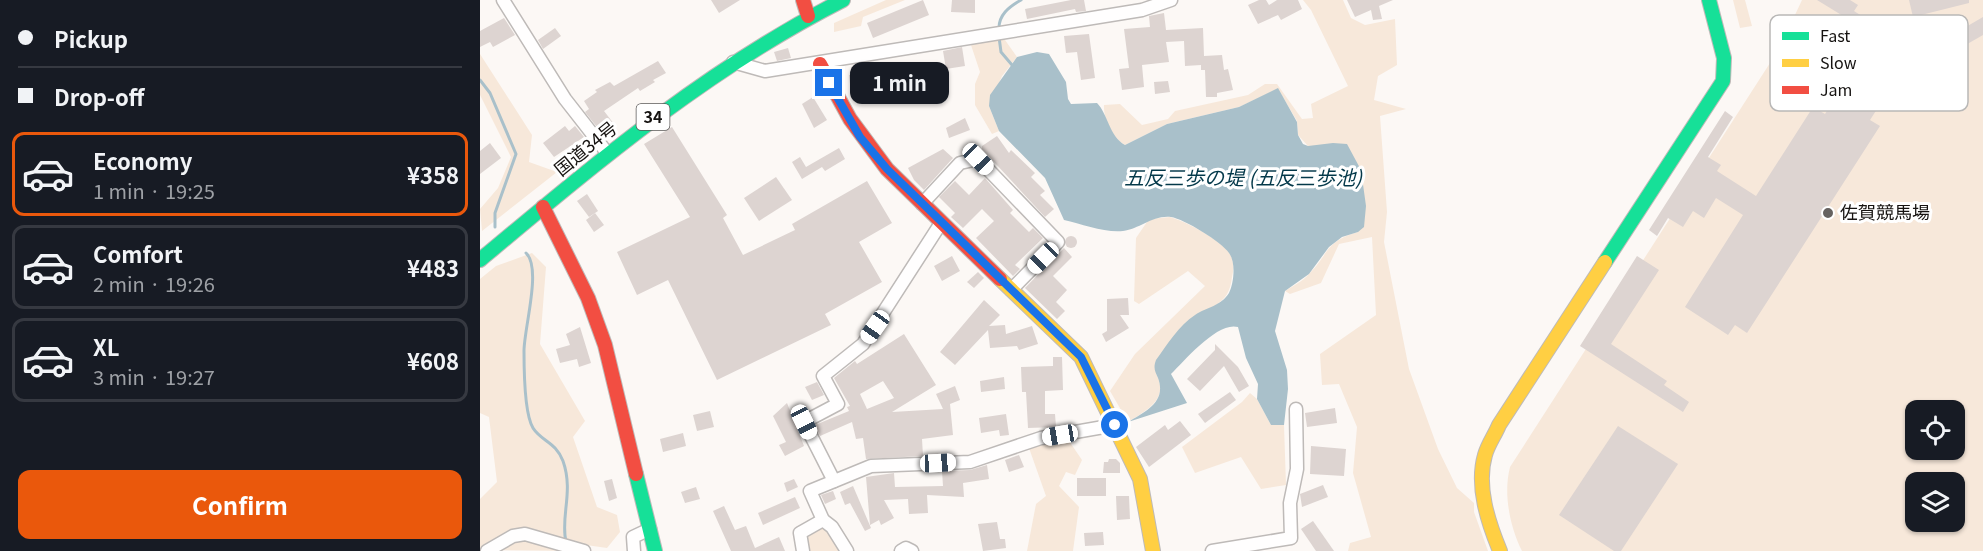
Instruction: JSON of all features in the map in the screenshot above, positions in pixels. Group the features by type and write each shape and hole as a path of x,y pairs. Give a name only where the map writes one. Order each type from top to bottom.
{"main road":[{"path":"803,0 808,16"},
{"name":"国道34号","path":"480,260 677,98 732,61 808,16 843,0"},
{"path":"1500,551 1490,529 1484,495 1484,459 1499,425 1724,81 1724,58 1709,0"},
{"path":"820,64 838,102 860,137 941,223 1081,357 1115,425 1145,497 1153,551"},
{"path":"543,207 588,298 605,345 655,551"}],"street":[{"path":"503,0 565,99 608,154"},
{"path":"732,61 765,71 820,64 1142,10 1171,0"},
{"path":"922,204 960,163 978,159 1058,242 1011,290"},
{"path":"834,481 804,422 838,404 823,376 863,344 941,223"},
{"path":"1212,551 1291,538 1290,503 1296,469 1296,409"},
{"path":"847,551 832,527 823,520 810,491 871,466 970,462 1041,438 1115,425"},
{"path":"803,551 800,533 823,520"},
{"path":"634,551 633,537 650,529"},
{"path":"487,551 513,536 525,534 580,550"},
{"path":"901,551 906,548 912,551"}],"shaded area":[{"path":"886,0 905,0 863,17 861,26 834,32 834,23"},
{"path":"1303,0 1343,0 1351,18 1365,25 1395,19 1397,65 1378,76 1374,100 1406,109 1380,116 1387,212 1384,242 1409,369 1438,449 1457,488 1474,503 1474,512 1488,551 1348,551 1350,543 1371,537 1353,473 1357,427 1339,384 1322,385 1320,354 1376,315 1372,237 1339,244 1321,283 1290,294 1285,291 1307,277 1333,244 1358,232 1308,146 1298,135 1297,121 1278,89 1239,107 1167,124 1125,145 1113,133 1107,122 1104,105 1120,104 1142,125 1168,119 1175,111 1248,95 1265,84 1277,84 1302,119 1313,118 1311,104 1348,86 1311,10"},
{"path":"1733,0 1745,0 1752,26 1740,28"},
{"name":"佐賀競馬場","path":"1802,0 1983,0 1983,551 1522,551 1514,532 1509,510 1510,467 1770,63 1770,111 1968,111 1968,15 1795,15"},
{"path":"992,40 1005,40 1017,57 1002,76 989,106 999,131 992,134 975,105 975,84 980,72 971,45"},
{"path":"480,54 532,135 529,162 557,172 482,231 480,209 498,188 511,157 480,95"},
{"path":"1170,217 1203,232 1226,249 1233,262 1231,282 1224,298 1213,307 1156,374 1160,390 1154,403 1128,422 1110,391 1135,354 1205,286 1188,271 1139,304 1134,301 1136,238 1149,219"},
{"path":"532,253 546,267 540,344 585,421 573,437 597,507 617,515 620,532 607,548 579,544 579,551 480,550 480,499 497,482 489,417 480,413 480,279 496,266"},
{"path":"1250,393 1257,399 1271,425 1284,425 1286,485 1261,489 1241,457 1195,473 1182,447 1242,402"},
{"path":"1067,438 1082,460 1075,475 1066,472 1059,486 1079,507 1073,551 1027,551 1036,504 1046,496 1029,448"},
{"path":"824,525 841,551 805,551 807,534"}],"water":[{"name":"五反三歩の堤 (五反三歩池)","path":"1037,52 1049,54 1066,82 1068,99 1071,104 1097,103 1115,136 1125,145 1167,124 1239,107 1278,88 1297,122 1298,135 1303,144 1308,146 1347,144 1361,170 1366,206 1364,227 1358,232 1342,237 1329,247 1309,274 1285,291 1275,331 1287,370 1288,389 1284,425 1271,425 1257,399 1258,384 1246,358 1238,327 1221,330 1202,343 1171,374 1187,403 1128,422 1147,410 1157,400 1160,386 1155,363 1174,336 1189,319 1218,304 1229,293 1233,278 1233,262 1225,248 1211,237 1171,217 1158,218 1123,231 1101,229 1064,220 1045,178 999,131 989,106 990,95 1017,57"}],"building":[{"path":"711,0 740,0 719,13"},
{"path":"923,0 929,15 873,38 867,23"},
{"path":"952,0 975,0 975,13 951,12"},
{"path":"1071,0 1084,0 1086,11 1076,12 1075,9 1027,19 1025,9"},
{"path":"1259,0 1266,0 1269,5 1277,0 1298,0 1302,9 1281,20 1278,15 1258,24 1248,5"},
{"path":"1347,0 1393,0 1379,6 1382,19 1373,20 1371,10 1355,17"},
{"path":"1817,0 1850,0 1858,5 1854,11 1860,15 1841,15"},
{"path":"1909,0 1969,0 1969,3 1913,15"},
{"path":"1164,13 1166,30 1203,28 1204,56 1222,55 1224,70 1228,69 1233,90 1217,93 1217,97 1206,97 1205,70 1201,70 1201,65 1185,66 1184,41 1166,42 1169,62 1142,65 1144,87 1122,90 1119,69 1129,68 1124,29 1150,27 1149,16"},
{"path":"1983,17 1983,35 1968,44 1968,26"},
{"path":"504,18 515,35 493,47 490,42 480,47 480,31"},
{"path":"555,28 561,36 543,49 538,40"},
{"path":"1089,34 1095,78 1081,80 1077,52 1066,53 1064,36"},
{"path":"962,47 965,66 946,69 943,51"},
{"path":"788,48 791,58 777,61 774,52"},
{"path":"658,61 666,73 653,80 655,82 640,91 638,88 604,111 614,124 604,131 599,125 597,127 585,112 589,109 584,101 597,92 595,90 610,82 614,86"},
{"path":"870,68 871,75 899,72 899,77 907,76 909,92 895,94 894,90 882,92 881,88 863,90 862,82 850,84 849,75 853,75 853,70"},
{"path":"1168,81 1170,92 1155,94 1154,82"},
{"path":"813,97 827,120 814,128 802,104"},
{"path":"1725,111 1733,117 1708,157 1721,165 1717,171 1756,196 1810,111 1820,111 1825,114 1827,111 1876,111 1870,120 1880,126 1747,333 1735,325 1728,335 1685,307 1743,215 1716,198 1704,218 1693,211 1683,227 1668,218 1657,236 1649,230"},
{"path":"965,118 970,130 949,138 946,128"},
{"path":"565,126 569,131 575,126 584,137 554,157 543,143"},
{"path":"672,127 727,215 723,218 743,255 795,230 792,224 867,181 892,223 859,242 882,282 825,314 831,325 717,380 668,280 637,295 617,252 690,217 644,144"},
{"path":"997,136 1009,153 1011,150 1035,173 1031,177 1045,191 1040,195 1054,209 1045,217 982,149 982,146"},
{"path":"490,143 501,158 480,174 480,151"},
{"path":"839,148 845,159 825,171 822,167 802,179 792,162 800,157 806,167"},
{"path":"943,149 953,158 924,190 914,180 908,168"},
{"path":"776,177 792,200 759,221 744,198"},
{"path":"985,178 1013,210 1010,213 1029,232 1033,228 1043,238 1015,265 1020,269 1013,276 976,238 994,221 982,209 963,228 951,217 955,213 939,197 955,181 969,195"},
{"path":"587,194 598,211 589,217 577,201"},
{"path":"595,213 604,225 594,232 586,220"},
{"path":"1071,236 1077,242 1071,248 1065,242"},
{"path":"1064,248 1072,257 1053,276 1067,290 1056,302 1065,311 1057,319 1025,288"},
{"path":"952,256 960,271 942,281 934,266"},
{"path":"1637,256 1659,270 1611,344 1667,381 1664,385 1689,402 1683,412 1580,346"},
{"path":"978,272 984,278 974,288 967,282"},
{"path":"1128,298 1129,315 1120,315 1129,328 1106,342 1102,334 1107,331 1107,299"},
{"path":"984,300 1000,315 989,326 1005,325 1006,334 1032,326 1038,344 1019,350 1017,346 990,348 988,330 955,365 940,352"},
{"path":"580,327 591,363 579,367 577,359 560,363 556,349 570,345 566,334"},
{"path":"904,334 936,385 892,412 943,409 936,394 955,386 960,400 950,404 953,435 922,439 923,456 866,459 863,438 856,439 852,422 820,436 815,425 849,411 847,407 850,406 834,378 855,361 857,364","holes":["883,381 894,398 867,409 860,394"]},
{"path":"1215,344 1238,367 1249,386 1239,392 1224,366 1200,391 1187,379 1215,350"},
{"path":"1053,357 1062,357 1063,390 1045,391 1045,414 1055,414 1056,427 1028,428 1026,392 1022,392 1021,367 1053,366"},
{"path":"1004,377 1005,389 981,392 980,381"},
{"path":"817,382 824,395 812,400 805,387"},
{"path":"1230,392 1236,400 1205,423 1198,414"},
{"path":"787,403 804,446 785,456 779,445 786,442 773,416"},
{"path":"1335,408 1337,423 1307,427 1305,413"},
{"path":"710,411 714,427 697,431 693,415"},
{"path":"1006,414 1009,435 1000,436 999,430 981,433 979,418"},
{"path":"1180,421 1191,435 1149,467 1136,447 1165,425 1168,430"},
{"path":"1618,426 1678,464 1621,551 1614,551 1559,515"},
{"path":"683,433 686,446 663,452 660,439"},
{"path":"1311,446 1346,449 1344,476 1310,474"},
{"path":"1019,455 1024,467 1009,472 1005,460"},
{"path":"1109,459 1116,459 1120,463 1120,473 1103,473 1104,462 1108,462"},
{"path":"987,465 989,479 963,483 964,497 927,495 928,513 909,514 908,499 884,500 894,518 881,525 879,520 870,525 866,477 894,473 895,487 943,486 942,471 970,470"},
{"path":"1077,478 1106,478 1106,496 1077,496"},
{"path":"612,479 617,498 609,501 604,481"},
{"path":"794,479 798,487 787,492 784,483"},
{"path":"1323,485 1328,497 1302,507 1300,494"},
{"path":"853,486 871,528 865,531 850,503 845,505 840,492"},
{"path":"696,487 700,499 685,503 681,492"},
{"path":"833,491 836,499 825,504 821,495"},
{"path":"1116,496 1129,496 1130,519 1117,520"},
{"path":"795,497 800,508 763,525 758,513"},
{"path":"724,506 735,530 746,526 755,548 779,537 785,551 731,551 713,511"},
{"path":"1313,521 1334,551 1316,551 1301,529"},
{"path":"997,522 1000,539 1005,539 1006,548 983,551 978,524"},
{"path":"1103,532 1104,545 1085,546 1084,533"}],"waterway":[{"path":"999,30 1002,16 1021,0"},
{"path":"999,37 1001,52 1012,65"},
{"path":"480,80 490,93 516,154 495,213 495,227"},
{"path":"526,253 531,261 532,271 524,351 526,402 533,428 553,446 563,461 567,483 566,542"}],"traffic: fast":[{"path":"480,260 610,153 699,87 745,56 843,0"},
{"path":"1605,262 1723,81 1724,58 1709,0"},
{"path":"636,474 655,551"}],"traffic: slow":[{"path":"1500,551 1491,528 1483,491 1482,479 1486,451 1499,425 1605,262"},
{"path":"1000,279 1081,357 1140,479 1153,551"}],"traffic: jam":[{"path":"803,0 808,16"},
{"path":"820,64 850,119 887,169 1000,279"},
{"path":"543,207 588,298 605,345 636,474"}],"place":[{"name":"佐賀競馬場","path":"1828,213"}],"route":[{"path":"829,83 860,137 887,169 1081,357 1115,425"}]}
